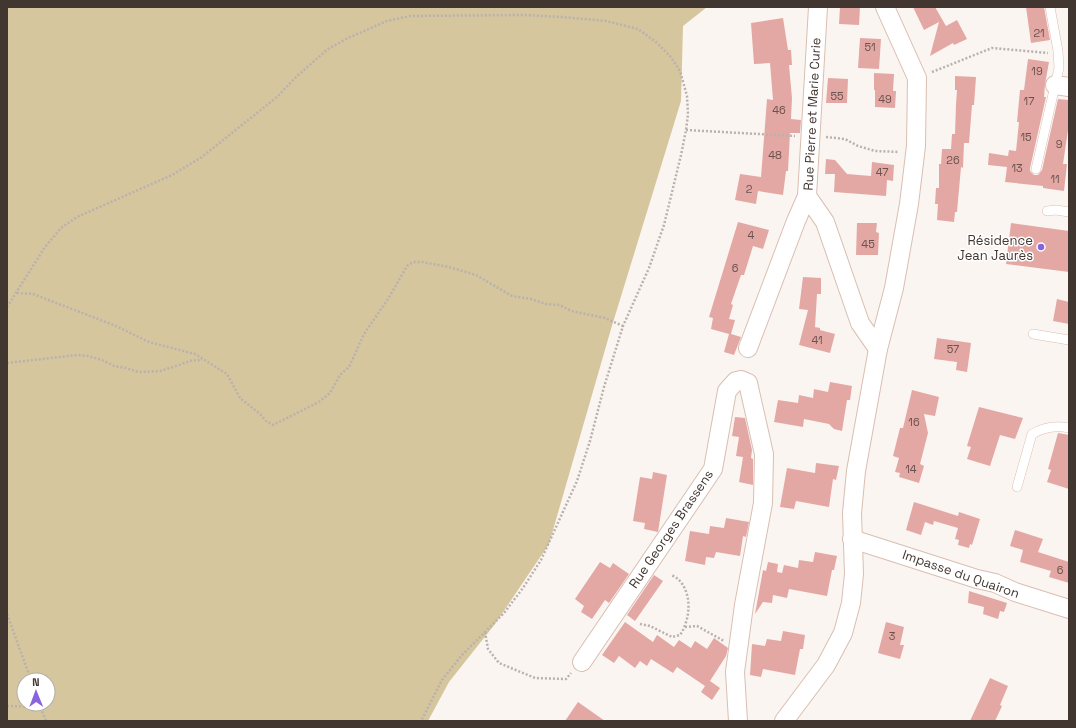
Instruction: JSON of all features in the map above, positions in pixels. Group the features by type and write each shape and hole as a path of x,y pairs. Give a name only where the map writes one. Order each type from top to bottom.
{"street":[{"name":"Rue Pierre et Marie Curie","path":"818,7 807,196 824,222 860,323 878,349"},
{"path":"784,721 826,665 843,633 851,603 854,574 852,513 856,471 878,349 894,288 909,204 916,146 917,78 885,7"},
{"path":"748,348 796,221 807,196"},
{"name":"Rue Georges Brassens","path":"582,662 712,469 727,391 736,381 741,380 748,383 764,454 763,503 744,605 735,672 738,721"},
{"name":"Impasse du Quairon","path":"852,539 976,579 995,583 1014,592 1069,609"}],"lane":[{"path":"1036,169 1062,86 1058,51 1050,7"},
{"path":"1047,212 1056,210 1069,212"},
{"path":"1033,334 1069,340"},
{"path":"1017,487 1032,434 1051,427 1060,426 1069,428"}],"path":[{"path":"7,308 45,247 61,228 77,217 172,175 202,157 277,97 297,76 328,49 348,38 387,21 410,16 524,15 562,17 606,21 638,29 656,42 670,56 680,71 687,96 688,114 686,130 664,225 649,268 623,326 577,481 541,560 523,588 504,613 462,655 442,680 421,721"},
{"path":"917,78 992,48 1049,53 1058,51"},
{"path":"17,293 33,294 116,326 149,342 194,354 216,369 222,370 227,374 240,398 260,414 266,422 273,425 319,402 330,393 340,375 349,367 364,334 388,299 407,266 413,262 422,262 449,267 476,275 512,296 531,299 546,304 560,305 571,311 605,318 623,326"},
{"path":"7,363 78,355 88,356 102,360 114,366 138,372 160,371 192,360 198,361 202,359"},
{"path":"640,624 650,626 672,637 680,635 685,627 689,611 685,590 679,580 671,575"},
{"path":"7,614 28,672"},
{"path":"685,627 697,626 738,650"},
{"path":"485,632 488,649 499,663 535,678 566,679 582,662"}],"shaded area":[{"path":"7,7 707,7 683,26 681,101 611,329 549,544 495,624 449,682 428,721 7,721"}],"building":[{"path":"840,7 860,7 859,25 839,24"},
{"path":"913,7 935,7 946,26 957,20 967,39 954,45 953,43 930,56 939,22 924,30"},
{"path":"1026,7 1044,7 1050,40 1031,43"},
{"path":"783,18 788,50 791,50 792,65 789,65 792,98 791,119 801,120 800,133 790,133 788,171 786,171 783,195 758,191 756,204 735,200 740,174 761,177 767,99 773,100 770,63 754,64 751,23"},
{"path":"860,38 881,39 879,69 858,68"},
{"path":"1028,59 1049,62 1045,84 1044,97 1046,97 1030,168 1030,171 1034,175 1038,175 1042,170 1058,99 1069,100 1069,130 1063,164 1067,164 1064,191 1043,188 1043,186 1005,182 1007,167 988,165 989,153 1008,156 1009,150 1016,151 1020,90 1024,90"},
{"path":"874,73 894,74 893,91 896,91 895,108 875,107"},
{"path":"955,76 976,77 969,143 964,143 963,168 961,167 957,212 955,212 954,222 937,220 938,204 935,204 936,188 939,188 939,164 941,164 942,149 951,149 952,134 955,134 957,90 955,90"},
{"path":"828,78 848,79 847,103 826,103"},
{"path":"826,159 835,160 847,174 871,176 872,162 894,165 893,181 887,180 886,196 834,192 835,174 825,174"},
{"path":"738,222 769,230 763,249 753,246 744,275 741,275 731,304 733,305 729,319 735,320 731,334 741,337 734,355 724,352 729,334 711,329 713,318 709,317"},
{"path":"857,223 877,223 876,232 879,233 878,255 856,255"},
{"name":"Résidence Jean Jaurès","path":"1011,223 1069,231 1069,272 1006,264"},
{"path":"803,277 821,278 821,294 817,294 815,327 835,334 830,353 799,345 808,310 799,309"},
{"path":"1057,299 1069,302 1069,324 1053,321"},
{"path":"937,338 971,343 967,372 956,370 957,362 934,359"},
{"path":"830,382 852,386 850,400 847,400 842,431 834,429 829,424 804,419 803,427 774,422 778,400 798,403 799,395 813,398 814,389 828,392"},
{"path":"912,390 939,397 935,416 924,414 928,433 920,464 924,466 919,483 899,477 900,473 895,472 899,458 893,456 900,428 903,428"},
{"path":"979,407 1023,418 1015,439 1000,435 990,466 967,459 971,447 967,446"},
{"path":"735,417 745,418 752,450 751,458 753,459 753,485 739,482 743,457 736,456 739,437 732,436"},
{"path":"1058,433 1069,435 1069,489 1047,482 1051,470 1048,469"},
{"path":"816,463 839,466 836,480 833,479 829,507 796,501 794,509 780,507 787,468 815,473"},
{"path":"653,472 667,475 658,532 644,529 645,523 633,521 640,477 652,479"},
{"path":"914,502 958,516 959,512 980,519 972,545 970,544 969,548 958,545 959,540 955,539 958,528 934,521 933,525 925,522 921,535 906,530"},
{"path":"726,518 749,522 746,537 743,536 740,556 716,552 714,558 706,557 705,565 685,561 690,531 709,534 710,526 724,528"},
{"path":"1015,530 1043,539 1038,552 1069,562 1069,583 1049,577 1051,571 1020,562 1023,550 1010,546"},
{"path":"815,552 837,556 834,570 832,570 827,596 789,589 787,598 773,595 772,603 763,602 755,614 763,570 766,571 768,562 778,564 777,572 782,573 784,565 798,568 799,560 813,562"},
{"path":"600,562 610,568 613,563 629,574 609,603 605,600 592,619 581,612 584,606 575,599"},
{"path":"654,575 663,581 635,621 627,615"},
{"path":"969,591 1007,603 1004,612 1000,611 998,619 983,614 984,607 968,603"},
{"path":"625,622 653,642 657,635 674,647 679,640 691,648 695,641 707,649 714,638 728,648 726,656 710,681 720,688 712,700 701,692 705,686 677,667 673,673 651,659 647,666 640,661 635,668 619,656 614,663 602,655"},
{"path":"886,622 904,627 900,645 904,645 900,659 878,653"},
{"path":"783,631 805,635 803,649 800,649 795,675 763,669 761,677 750,675 752,644 765,646 767,639 781,641"},
{"path":"990,678 1008,686 1000,705 1002,706 995,721 970,721"},
{"path":"578,702 605,721 565,721"}],"place":[{"name":"Résidence Jean Jaurès","path":"1041,247"}]}
